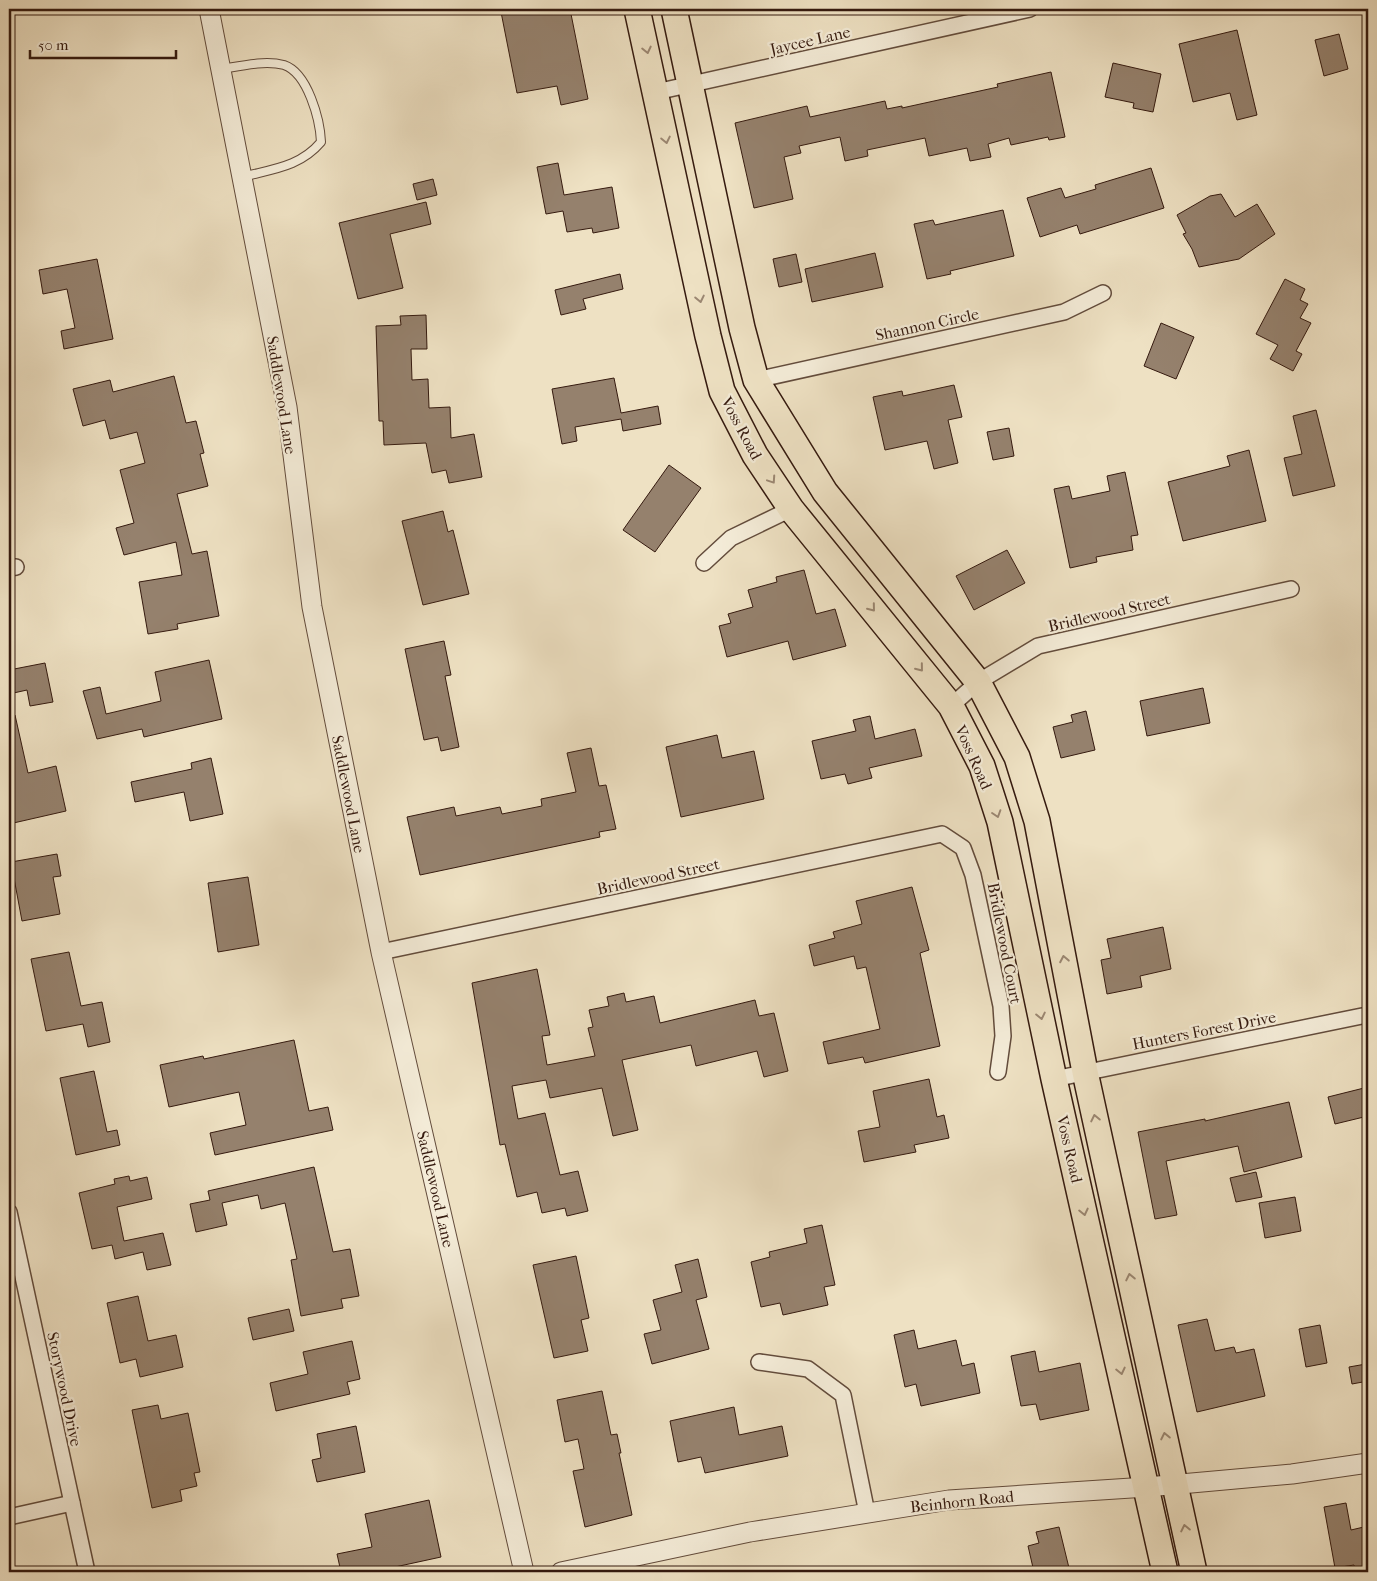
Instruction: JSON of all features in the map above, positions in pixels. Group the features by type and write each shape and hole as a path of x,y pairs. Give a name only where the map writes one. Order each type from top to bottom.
{"main road":[{"name":"Voss Road","path":"637,9 708,336 722,390 755,455 791,509 951,706 982,766 1000,822 1054,1079 1165,1572"},
{"name":"Voss Road","path":"674,9 742,328 756,380 825,492 978,682 1017,757 1037,821 1085,1072 1194,1572"},
{"path":"708,336 742,328"}],"street":[{"name":"Saddlewood Lane","path":"209,9 222,68 286,407 312,608 381,952 524,1572"},
{"name":"Jaycee Lane","path":"656,92 1030,9"},
{"name":"Shannon Circle","path":"756,380 1064,312 1103,293"},
{"path":"704,563 731,538 791,509"},
{"name":"Bridlewood Street","path":"951,706 978,682 1038,646 1291,589"},
{"name":"Bridlewood Street","path":"381,952 942,834"},
{"name":"Bridlewood Court","path":"942,834 963,848 973,875 1001,1006 1003,1036 998,1072"},
{"name":"Hunters Forest Drive","path":"1054,1079 1362,1016"},
{"name":"Storywood Drive","path":"9,1215 87,1572"},
{"path":"759,1362 808,1369 843,1394 867,1513"},
{"name":"Beinhorn Road","path":"561,1572 750,1532 949,1500 1147,1487 1292,1474 1368,1463"},
{"path":"9,1517 72,1503"}],"lane":[{"path":"222,68 260,64 284,66 302,80 314,103 320,126 320,142 309,155 290,165 242,177"}],"building":[{"path":"520,9 570,9 588,99 561,105 557,86 517,93 501,12"},
{"path":"1237,30 1257,115 1237,120 1230,93 1193,102 1179,44"},
{"path":"1339,34 1348,69 1324,76 1315,40"},
{"path":"1113,63 1161,74 1153,112 1133,108 1134,103 1105,97"},
{"path":"1051,72 1065,137 1049,140 1048,137 1011,145 1009,138 988,144 991,157 970,161 967,148 929,156 925,138 867,150 868,156 845,161 840,137 799,146 801,153 784,157 793,199 754,208 735,123 807,106 810,117 885,101 887,109 902,106 902,108 998,87 997,84"},
{"path":"558,163 564,195 612,187 619,228 593,233 592,228 567,232 563,211 546,214 537,167"},
{"path":"1151,168 1164,208 1080,234 1077,225 1040,237 1027,198 1061,188 1065,198 1096,189 1095,185"},
{"path":"433,179 437,195 417,200 413,184"},
{"path":"1221,194 1235,217 1257,204 1275,234 1239,259 1199,267 1192,249 1183,234 1186,233 1177,215 1210,196"},
{"path":"426,202 431,224 390,234 403,288 358,299 339,223"},
{"path":"1003,210 1014,256 950,271 951,274 927,279 914,224 933,220 935,225"},
{"path":"875,253 883,287 812,302 805,269"},
{"path":"796,254 802,282 779,287 773,259"},
{"path":"97,259 113,339 64,349 61,331 75,328 67,289 43,294 39,270"},
{"path":"620,274 623,289 583,299 586,309 561,315 555,290"},
{"path":"1285,279 1305,289 1300,300 1308,304 1300,318 1311,323 1296,351 1302,354 1293,371 1270,359 1278,345 1256,334"},
{"path":"426,315 427,349 411,349 412,380 428,379 429,408 450,407 451,438 474,434 482,477 449,483 446,470 432,473 426,443 384,445 383,421 379,421 376,326 401,325 400,316"},
{"path":"1161,323 1194,337 1176,379 1144,366"},
{"path":"174,376 186,423 196,421 204,453 200,454 208,486 177,494 192,554 207,551 219,616 177,624 178,629 148,634 139,582 182,575 176,542 124,555 116,528 134,523 120,470 145,463 137,432 110,439 105,420 83,426 73,389 110,380 113,392"},
{"path":"614,378 621,413 658,406 661,424 623,431 621,419 575,427 577,441 562,444 552,389"},
{"path":"954,385 962,417 948,420 958,463 934,469 927,441 885,450 873,397 902,391 903,396"},
{"path":"1316,410 1335,486 1293,496 1284,458 1302,454 1293,416"},
{"path":"1009,428 1014,456 993,460 987,432"},
{"path":"1249,450 1266,521 1183,541 1168,482 1230,466 1227,456"},
{"path":"669,465 701,488 655,552 623,530"},
{"path":"1125,472 1138,535 1131,536 1133,550 1096,557 1097,562 1070,568 1054,489 1069,486 1072,499 1110,491 1107,476"},
{"path":"443,511 448,532 453,530 469,594 423,605 402,521"},
{"path":"1007,550 1025,583 974,610 956,576"},
{"path":"804,570 816,614 835,609 846,646 793,660 788,641 727,657 719,626 731,623 728,614 753,607 748,590 777,582 776,577"},
{"path":"444,641 451,675 445,676 459,747 441,751 438,737 424,740 405,649"},
{"path":"209,660 222,719 144,737 142,729 97,739 83,691 100,687 106,714 161,701 155,672"},
{"path":"45,663 53,702 30,706 27,690 9,694 9,670"},
{"path":"1203,688 1210,723 1147,736 1140,701"},
{"path":"1086,711 1095,750 1061,758 1053,727 1073,722 1071,715"},
{"path":"15,715 28,773 56,766 66,811 9,824 9,716"},
{"path":"870,716 875,739 915,729 922,756 869,768 872,778 848,784 845,774 821,779 812,741 856,731 853,720"},
{"path":"717,735 722,758 754,751 764,799 681,817 666,747"},
{"path":"591,748 599,786 606,785 616,829 599,832 600,837 420,875 407,817 454,807 456,816 500,807 502,814 542,806 541,799 576,792 567,753"},
{"path":"211,758 223,814 190,821 184,792 135,802 131,782 192,769 191,763"},
{"path":"57,854 61,876 53,877 60,914 22,921 11,862"},
{"path":"248,877 259,945 218,952 208,883"},
{"path":"912,887 929,950 920,953 940,1046 865,1063 863,1057 828,1064 823,1042 880,1029 866,967 857,969 854,956 814,966 809,945 835,938 833,932 862,924 856,901"},
{"path":"1163,927 1171,969 1140,976 1142,987 1107,994 1101,960 1111,958 1107,939"},
{"path":"69,952 81,1006 102,1002 110,1042 88,1047 83,1024 46,1031 31,959"},
{"path":"537,969 550,1035 542,1036 547,1065 595,1056 588,1028 593,1027 589,1010 609,1006 607,997 624,993 626,1002 654,996 660,1023 755,1000 759,1016 774,1013 788,1071 764,1077 757,1051 696,1066 691,1045 622,1060 638,1130 613,1136 602,1088 550,1098 546,1080 512,1086 518,1119 545,1113 560,1175 578,1171 588,1211 567,1216 565,1208 542,1213 537,1192 517,1197 505,1144 500,1145 472,983"},
{"path":"294,1040 309,1111 328,1107 333,1130 215,1155 210,1133 246,1125 239,1092 169,1107 160,1065 203,1056 204,1059"},
{"path":"94,1071 107,1132 117,1130 120,1145 76,1155 60,1078"},
{"path":"929,1079 937,1117 944,1115 949,1138 914,1145 916,1152 864,1162 858,1131 880,1127 873,1091"},
{"path":"1368,1087 1368,1116 1335,1124 1328,1097"},
{"path":"1289,1102 1302,1157 1244,1172 1238,1146 1166,1161 1177,1215 1155,1219 1138,1132 1205,1119 1205,1121"},
{"path":"314,1167 333,1252 350,1249 359,1296 341,1299 343,1308 301,1316 291,1260 297,1259 285,1203 261,1209 258,1195 222,1203 227,1225 196,1232 190,1204 210,1200 208,1191"},
{"path":"1256,1172 1262,1197 1236,1202 1230,1178"},
{"path":"129,1176 130,1181 147,1177 152,1199 117,1207 124,1241 163,1233 171,1265 147,1270 143,1252 115,1259 112,1245 92,1249 79,1193 115,1184 114,1179"},
{"path":"1295,1197 1301,1231 1265,1238 1259,1203"},
{"path":"822,1225 835,1285 824,1287 828,1305 783,1315 780,1303 761,1307 751,1262 770,1257 769,1252 807,1243 804,1229"},
{"path":"576,1256 589,1318 581,1320 588,1351 554,1358 533,1265"},
{"path":"698,1259 707,1297 696,1300 709,1349 652,1364 644,1334 661,1330 653,1300 682,1292 675,1265"},
{"path":"138,1296 148,1341 176,1335 183,1367 140,1377 136,1359 120,1363 107,1303"},
{"path":"289,1309 294,1331 253,1340 248,1318"},
{"path":"1207,1319 1215,1351 1234,1347 1236,1353 1254,1349 1265,1396 1197,1412 1178,1325"},
{"path":"1320,1325 1327,1363 1306,1367 1299,1329"},
{"path":"914,1330 918,1349 956,1340 962,1366 974,1363 980,1393 921,1406 916,1384 905,1387 894,1335"},
{"path":"352,1341 360,1379 347,1382 350,1394 276,1411 270,1383 308,1374 303,1352"},
{"path":"1035,1351 1039,1372 1080,1363 1089,1410 1040,1420 1036,1404 1021,1406 1011,1356"},
{"path":"1366,1364 1368,1381 1352,1384 1349,1367"},
{"path":"602,1391 611,1435 617,1434 632,1515 585,1527 573,1471 584,1469 578,1439 565,1442 557,1400"},
{"path":"158,1405 161,1419 188,1413 200,1472 194,1473 197,1486 180,1490 182,1501 152,1508 132,1410"},
{"path":"734,1407 739,1435 782,1426 788,1456 705,1473 701,1457 678,1462 670,1421"},
{"path":"356,1426 365,1472 317,1482 312,1460 321,1458 317,1434"},
{"path":"429,1500 441,1557 372,1572 341,1572 337,1554 372,1547 365,1514"},
{"path":"1346,1503 1351,1530 1368,1526 1368,1572 1355,1572 1354,1565 1335,1568 1324,1507"},
{"path":"1059,1527 1070,1572 1034,1572 1028,1546 1039,1543 1036,1532"}]}
